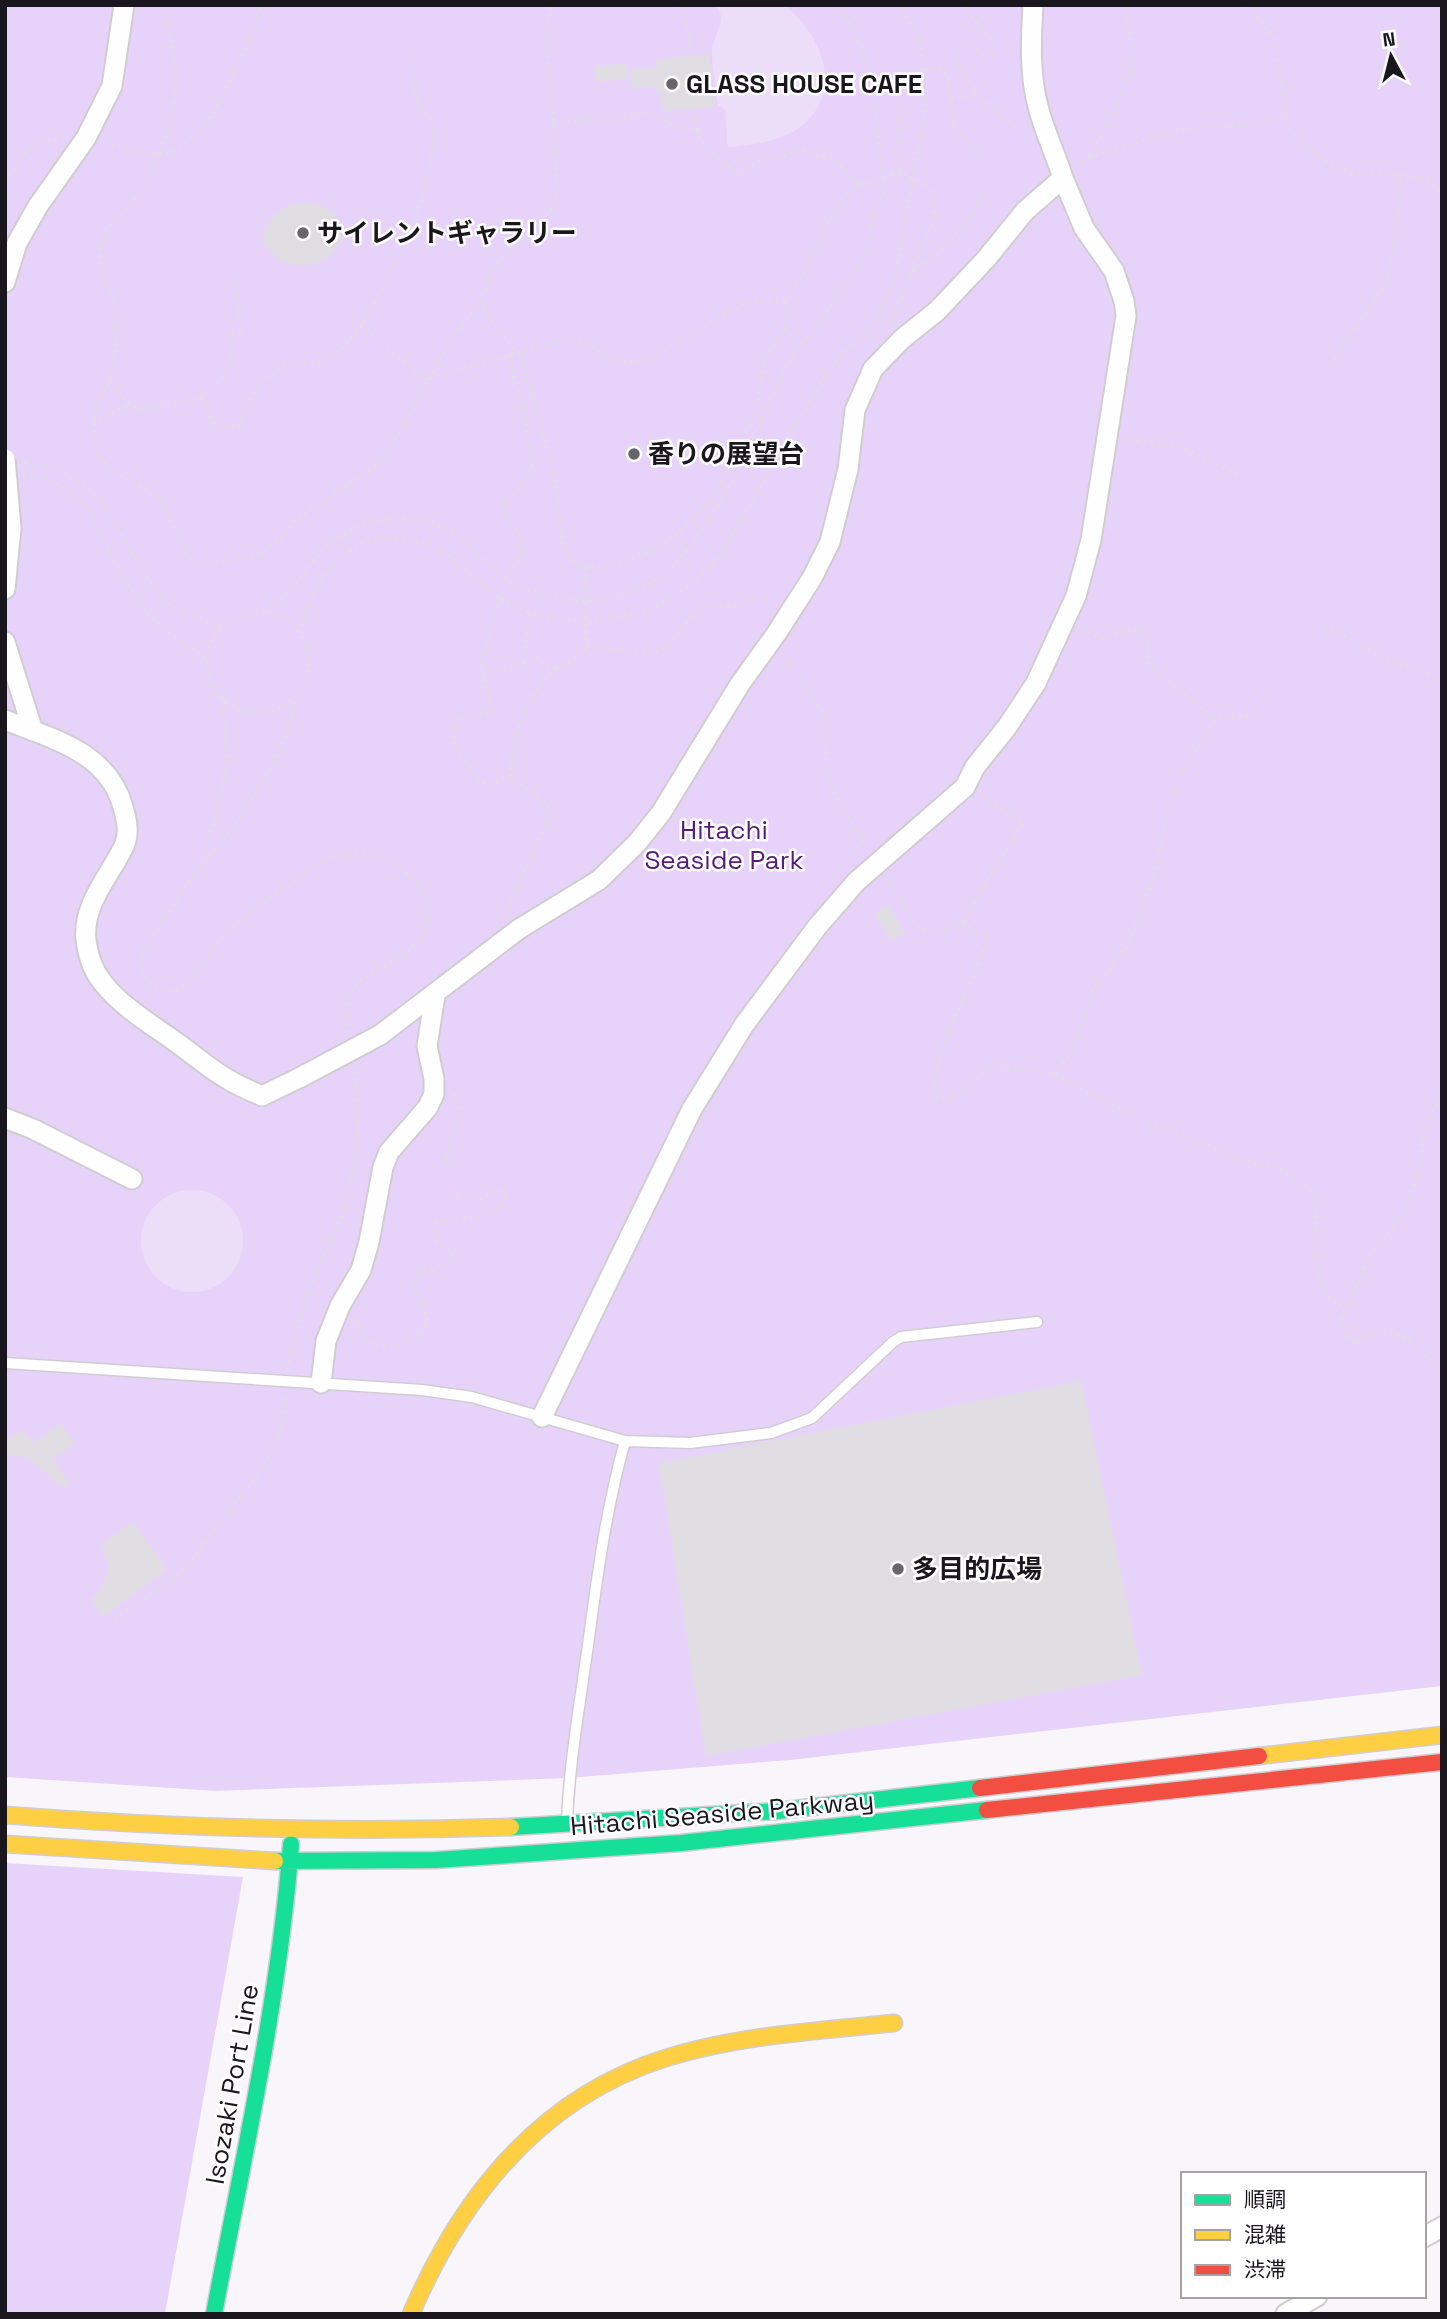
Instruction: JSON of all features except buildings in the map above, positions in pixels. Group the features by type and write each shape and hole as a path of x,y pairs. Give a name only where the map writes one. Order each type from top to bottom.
{"main road":[{"name":"Hitachi Seaside Parkway","path":"5,1815 187,1829 293,1831 681,1819 777,1811 1442,1735"},
{"name":"Hitachi Seaside Parkway","path":"5,1844 289,1861 436,1860 681,1843 1442,1762"},
{"name":"Isozaki Port Line","path":"214,2314 274,1994 286,1912 293,1831"},
{"path":"411,2314 422,2284 470,2202 506,2160 542,2125 582,2098 625,2073 666,2057 720,2044 894,2023"}],"street":[{"path":"5,282 17,243 38,206 86,138 112,86 124,5"},
{"path":"542,1417 692,1109 744,1026 817,927 856,882 965,787 975,767 1037,683 1076,596 1093,527 1126,316 1114,271 1084,229 1039,111 1034,90 1034,5"},
{"path":"5,720 78,750 98,764 115,787 124,811 128,824 125,845 92,902 87,920 86,938 92,966 103,984 138,1015 229,1081 262,1096 301,1077 380,1035 519,929 599,880 637,843 661,813 740,684 812,578 830,542 848,469 855,410 869,376 884,355 937,311 988,258 1025,211 1063,178"},
{"path":"5,589 12,460"},
{"path":"5,642 33,731"},
{"path":"321,1383 326,1341 340,1306 361,1270 367,1251 383,1167 389,1152 428,1107 434,1094 434,1079 426,1046 435,995"},
{"path":"5,1118 33,1129 132,1179"},
{"path":"1426,2236 1442,2227"},
{"path":"1286,2314 1314,2298"}],"lane":[{"path":"5,1363 422,1390 472,1397 625,1441 690,1443 771,1433 812,1418 901,1337 1037,1322"},
{"path":"567,1823 569,1778 602,1537 611,1490 625,1441"}],"path":[{"path":"163,5 175,62 177,89 173,115 143,189 106,229 100,246 101,264 114,299 116,345 109,382 94,411 93,421 95,446 101,460 112,470 160,498 185,549 194,561 206,564 257,555 283,537 293,521 377,465 388,452 453,338 480,303 493,269 552,209 557,195 546,35 551,5"},
{"path":"5,183 24,153 36,144 68,137 86,138 159,154 184,146 222,100 262,5"},
{"path":"680,5 688,31 691,56"},
{"path":"264,611 289,591 328,544 365,523 389,519 404,518 433,524 458,534 514,586 579,601 608,600 649,585 673,567 693,543 732,483 785,368 809,333 837,300 866,251 875,208 884,191 873,85 861,45 839,5"},
{"path":"300,633 316,588 333,565 368,540 397,537 430,545 446,554 500,599 541,617 592,622 642,612 666,602 692,584 722,554 810,400 835,362 877,319 894,283 926,107 921,45 900,5"},
{"path":"963,5 997,50 995,55 988,59 983,58 978,50 970,46 962,47 956,54 956,62 977,95 1027,138"},
{"path":"1087,158 1105,130 1132,71 1131,42 1124,5"},
{"path":"1248,5 1274,38 1289,126 1303,143 1327,162 1351,173 1399,175 1429,180 1442,194"},
{"path":"201,397 215,426 240,426 255,387 268,375 300,362 317,364 345,346 362,324 399,258 415,219 432,155 433,132 430,118 416,101 413,61"},
{"path":"873,85 909,81 935,67 943,70 948,78 953,125 980,156"},
{"path":"899,82 902,173"},
{"path":"951,98 977,95"},
{"path":"691,108 699,141 724,166 741,173 761,159 781,159 799,148 815,155 831,157 859,184"},
{"path":"554,123 653,113 674,126 698,132"},
{"path":"1063,178 1087,158 1179,131 1253,124 1286,114"},
{"path":"429,379 563,340 587,343 609,358 623,363 637,363 745,303 785,300 801,282 834,211 845,196 859,184 902,173 931,191 935,218 883,345 884,355"},
{"path":"1330,365 1387,282 1401,197 1399,175"},
{"path":"908,279 969,219 979,206 982,193"},
{"path":"109,382 130,405 143,410 201,397 225,377 232,356 231,333 241,332 235,279"},
{"path":"480,303 518,352 556,478 562,543 577,565 585,568 621,562 652,551 680,531 705,507 727,473 756,411 765,358 788,325 785,300"},
{"path":"362,324 390,351 429,379"},
{"path":"504,578 523,553 524,542 522,535 505,516 504,505 525,481 532,465 523,406 507,356"},
{"path":"93,421 130,405"},
{"path":"1118,440 1177,445 1237,474"},
{"path":"12,460 60,471 77,479 96,494 156,591 172,606 193,618 222,626"},
{"path":"13,477 33,475 54,482 76,496 87,508 136,597 149,614 188,647 207,659"},
{"path":"511,776 513,741 527,704 558,669 582,656 586,644 585,568"},
{"path":"586,644 655,653 664,649 699,608 706,605 731,607 758,597 770,603 772,609"},
{"path":"500,599 492,616 488,642 482,654 482,673 491,705 490,712 466,716 457,722 452,731 453,741 466,765 479,780 489,785 511,776"},
{"path":"264,611 281,616 300,633 308,649 310,666 305,683 295,698 282,707 251,713 236,708 223,699 214,687 207,659 212,640 222,626 237,616 264,611"},
{"path":"524,662 529,612"},
{"path":"1320,623 1384,657 1442,679"},
{"path":"1080,628 1102,638 1132,629 1143,630 1149,641 1147,656 1150,667 1215,718 1249,716 1268,699"},
{"path":"776,634 793,671 827,722 828,777 836,798 873,855"},
{"path":"482,673 509,668 537,658 558,669"},
{"path":"295,698 294,712 286,737 258,787 218,847 202,862 142,952 141,966 145,978 153,986 166,991 179,989 221,939 250,910 320,863 336,855 362,853 385,857 413,877 427,901 427,923 417,944 401,957 366,975 352,991 346,1011 348,1034"},
{"path":"202,862 222,793 227,761 223,699"},
{"path":"1055,1074 1072,1051 1093,990 1128,945 1153,879 1168,809 1179,779 1215,718"},
{"path":"511,776 548,806 548,818 506,911 519,929"},
{"path":"882,872 916,927 936,932 946,931 962,923 1023,821 973,792"},
{"path":"962,923 988,940 944,1043 934,1080 937,1096 949,1100 995,1066 1055,1074 1157,1126 1260,1164 1275,1166 1297,1178 1316,1197 1317,1275 1328,1297 1346,1309"},
{"path":"109,1623 176,1576 194,1558 266,1466 277,1442 285,1414 288,1361 306,1297 347,1204 353,1176 359,1139 358,1102 353,1068"},
{"path":"434,1079 454,1093 460,1109 460,1126 444,1159 452,1165"},
{"path":"1442,1091 1424,1130 1419,1173 1402,1218 1371,1254 1340,1323 1349,1338 1356,1343 1380,1331 1400,1334 1427,1360 1442,1370"},
{"path":"349,1293 357,1328 369,1342 385,1348 405,1345 421,1335 428,1323 425,1309 415,1294 415,1279 420,1273 450,1263 452,1254 446,1246 433,1241 437,1222 468,1221 487,1215 501,1206 508,1196 504,1189 464,1201 457,1198 458,1188"}],"green space":[{"name":"Hitachi Seaside Park","path":"5,5 1442,5 1442,1686 790,1760 569,1778 215,1791 5,1777"},
{"path":"5,1863 243,1877 165,2314 5,2314"}],"shaded area":[{"path":"716,5 784,5 808,30 823,61 824,93 817,109 797,129 769,141 728,147 725,110 718,105 713,66 712,53 721,17"},
{"path":"192,1190 212,1193 235,1212 240,1221 243,1241 240,1261 221,1284 212,1289 192,1292 172,1289 149,1270 144,1261 141,1241 144,1221 163,1198 172,1193"}],"traffic: fast":[{"path":"511,1827 777,1811 980,1788"},
{"path":"275,1861 436,1860 681,1843 987,1810"},
{"path":"214,2314 269,2021 291,1844"}],"traffic: slow":[{"path":"1259,1756 1442,1735"},
{"path":"5,1815 258,1828 511,1827"},
{"path":"5,1844 275,1861"},
{"path":"411,2314 431,2270 481,2191 511,2155 545,2124 582,2097 623,2074 696,2050 780,2035 894,2023"}],"traffic: jam":[{"path":"980,1788 1259,1756"},
{"path":"987,1810 1442,1762"}],"place":[{"name":"GLASS HOUSE CAFE","path":"672,84"},
{"name":"サイレントギャラリー","path":"303,233"},
{"name":"香りの展望台","path":"634,454"},
{"name":"多目的広場","path":"898,1569"}]}
